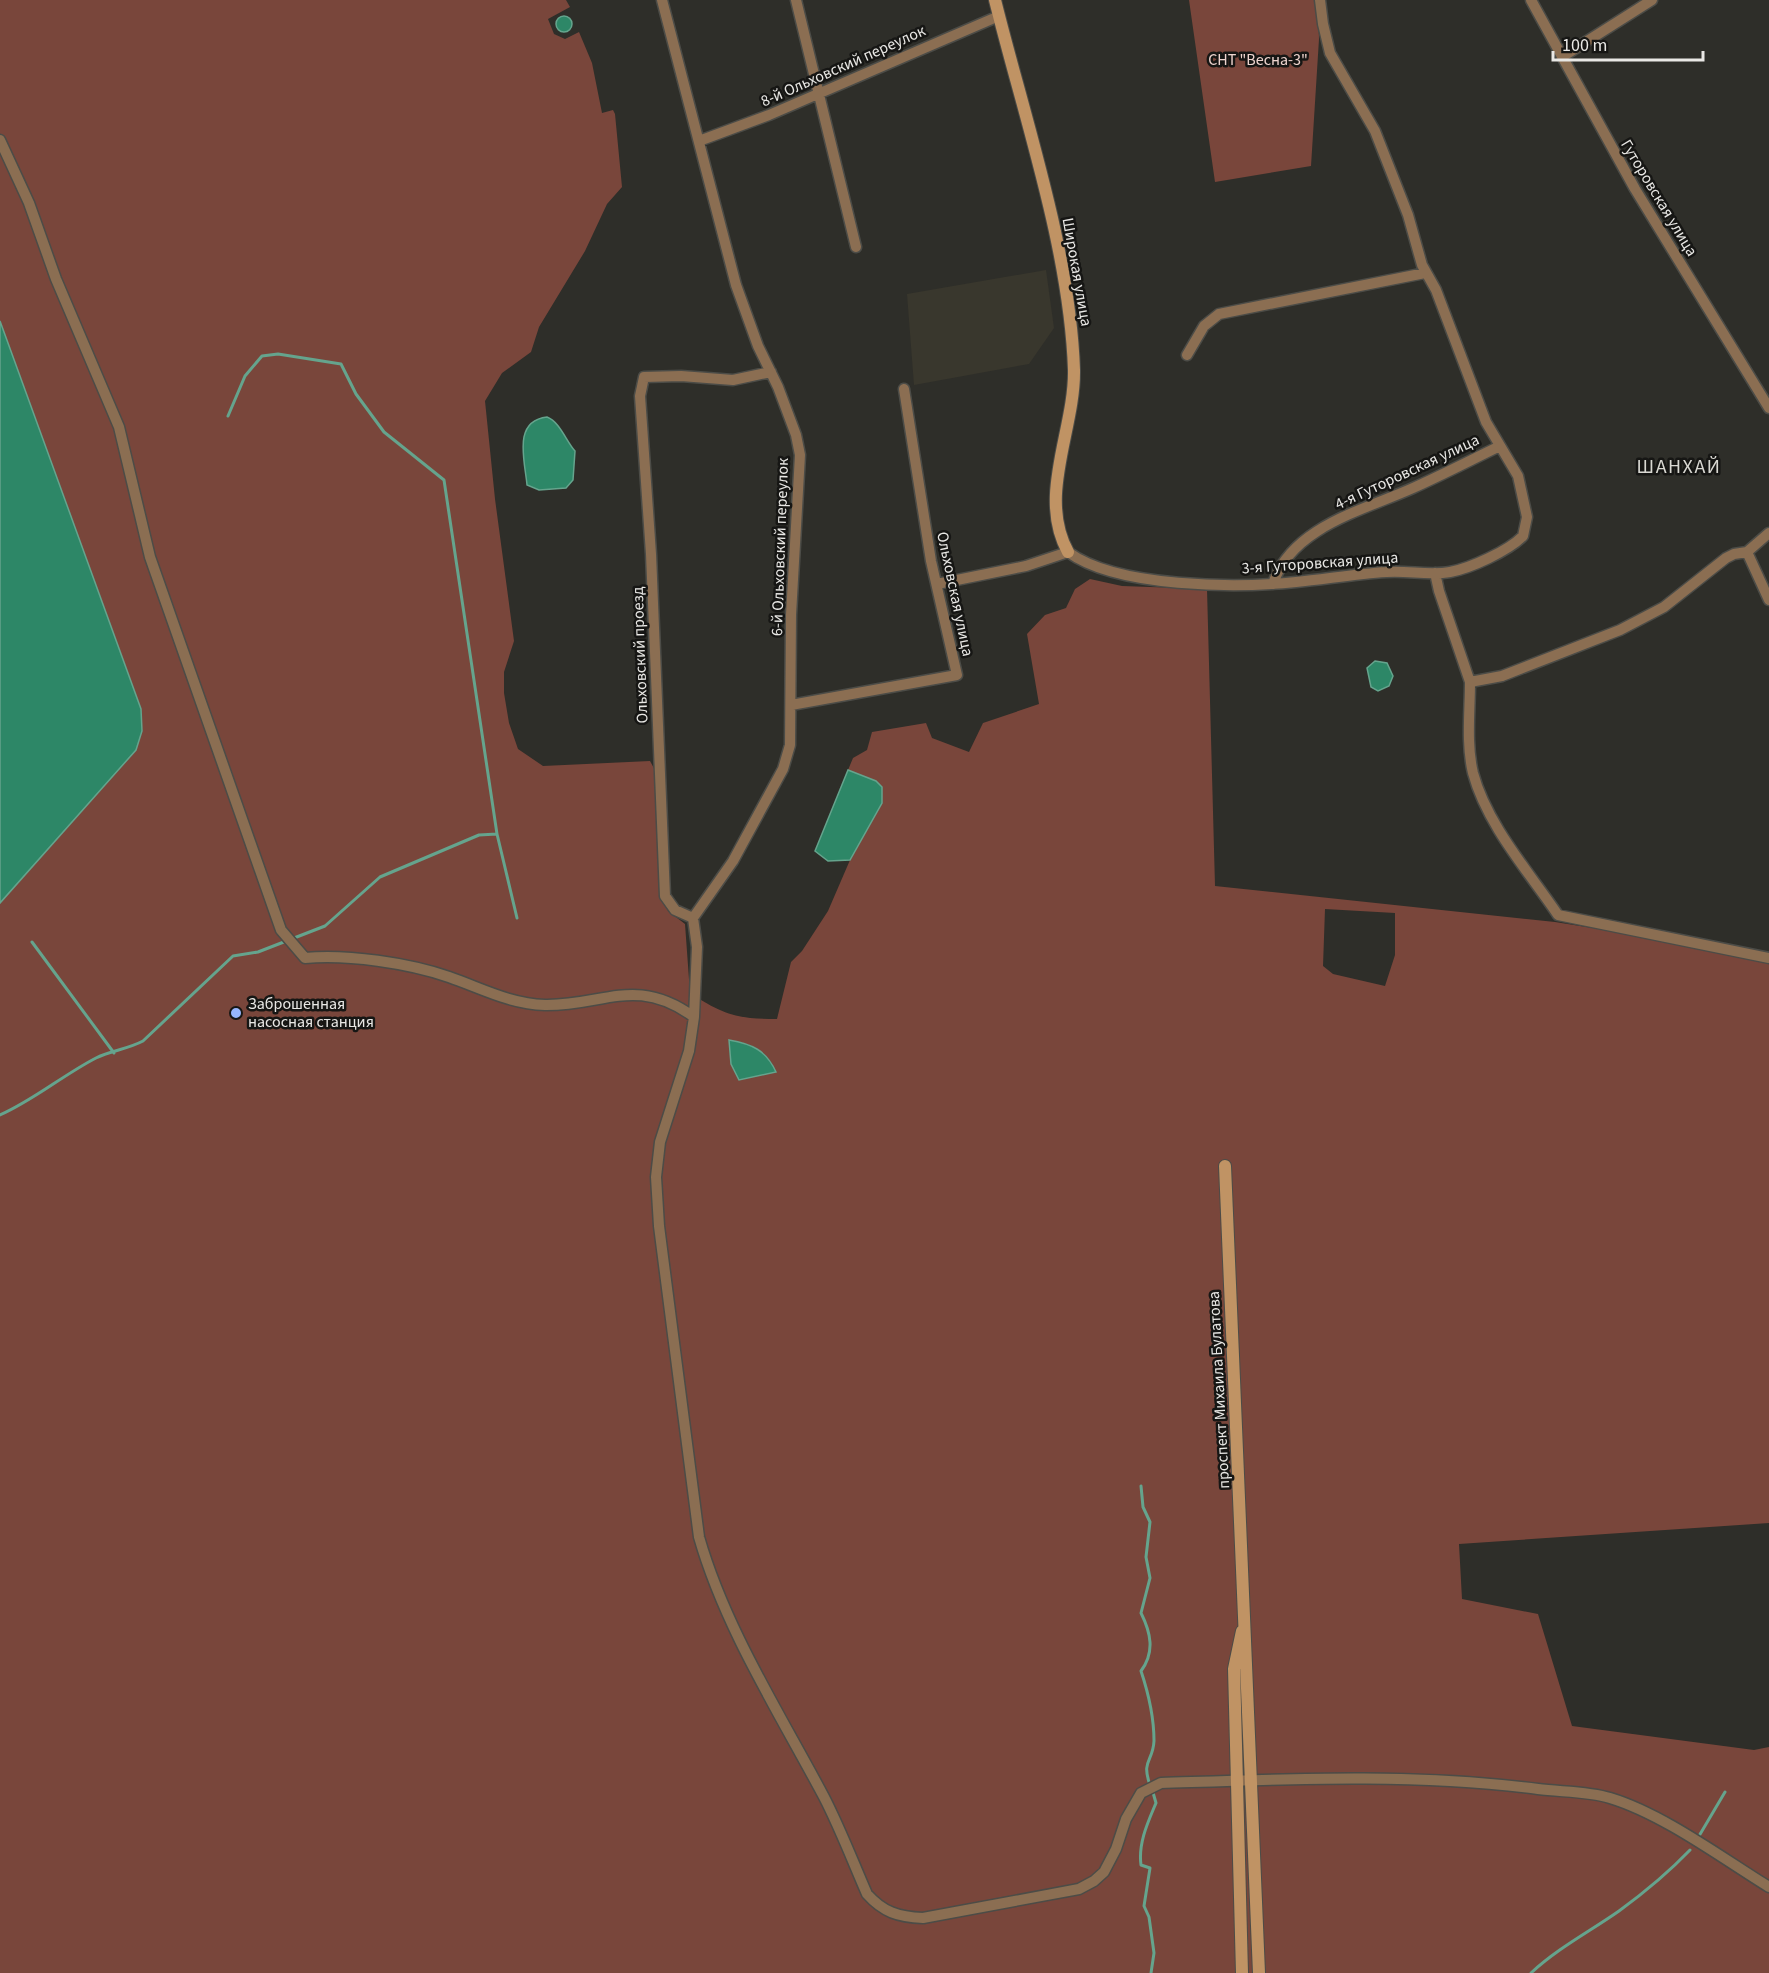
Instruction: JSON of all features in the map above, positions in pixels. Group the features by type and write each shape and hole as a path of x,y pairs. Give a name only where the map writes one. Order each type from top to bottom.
{"street":[{"name":"6-й Ольховский переулок","path":"662,0 746,315 796,435 800,455 791,615 790,745 783,769 733,861 693,918"},
{"path":"795,0 856,247"},
{"name":"Широкая улица","path":"995,0 1052,223 1072,338 1073,403 1055,494 1055,520 1068,552"},
{"name":"4-я Гуторовская улица","path":"1273,584 1277,571 1288,555 1326,526 1500,446 1486,422 1436,290 1425,273 1408,215 1375,131 1330,53 1320,0"},
{"name":"Гуторовская улица","path":"1531,0 1635,189 1769,408"},
{"path":"1562,57 1652,0"},
{"name":"8-й Ольховский переулок","path":"699,141 769,115 999,16"},
{"path":"0,140 29,203 56,279 119,427 150,557 280,930 305,958 334,957 428,970 516,1002 567,1005 632,993 673,1005 694,1017"},
{"path":"1187,355 1204,326 1219,314 1425,273"},
{"name":"Ольховский проезд","path":"693,918 675,910 665,896 651,554 640,396 644,377 681,376 733,380 771,372"},
{"name":"Ольховская улица","path":"791,705 957,675 937,584 904,388"},
{"name":"3-я Гуторовская улица","path":"1068,552 1090,565 1120,574 1201,583 1273,584 1390,571 1452,572 1501,552 1516,543 1526,532 1527,518 1523,488 1513,464 1500,446"},
{"path":"1470,682 1502,676 1620,630 1664,607 1734,554 1747,552 1769,533"},
{"path":"937,584 1026,566 1068,552"},
{"path":"1747,552 1769,600"},
{"path":"1435,573 1438,591 1470,682 1471,760 1480,793 1494,821 1558,915 1769,958"},
{"path":"693,918 697,946 690,1051 660,1142 656,1177 659,1226 699,1537 717,1587 779,1719 824,1799 867,1894 877,1905 890,1913 904,1917 923,1917 1079,1889 1104,1872 1141,1793 1161,1783 1236,1781 1425,1779 1500,1784 1610,1798 1663,1822 1769,1887"},
{"name":"проспект Михаила Булатова","path":"1225,1166 1253,1781 1259,1973"},
{"name":"проспект Михаила Булатова","path":"1242,1973 1234,1669 1245,1612"}],"shaded area":[{"path":"564,16 570,18 572,24 570,30 564,32 558,30 556,24 558,18"},
{"path":"1046,270 1054,328 1029,364 914,385 907,294"},
{"path":"0,321 141,709 142,731 136,750 0,903"},
{"path":"547,417 559,427 575,451 573,480 566,488 539,490 527,485 523,454 525,434 536,420"},
{"path":"1375,661 1387,663 1393,676 1389,686 1378,691 1371,687 1367,668"},
{"path":"848,770 876,781 882,787 882,803 850,860 828,861 815,851"},
{"path":"729,1040 745,1044 763,1053 776,1072 739,1080 731,1064"}],"green space":[{"path":"0,0 566,0 570,7 548,19 554,34 565,39 579,32 592,63 602,113 613,110 615,114 622,187 607,204 585,251 539,327 531,352 502,373 485,401 495,499 514,641 504,672 504,693 509,723 518,749 543,766 650,761 656,772 659,886 668,911 685,924 690,993 722,1011 741,1017 777,1019 791,962 802,951 828,911 850,860 882,803 876,781 848,770 853,758 867,750 872,732 926,723 932,738 969,752 983,723 1039,704 1027,634 1045,615 1066,608 1075,589 1090,579 1122,586 1207,589 1215,886 1555,922 1769,956 1769,1523 1459,1544 1462,1599 1538,1614 1572,1726 1754,1750 1769,1747 1769,1973 0,1973 0,903 136,750 142,731 141,709 0,321","holes":["1325,909 1395,913 1395,955 1385,986 1333,974 1323,966","730,1040 758,1049 768,1058 776,1072 731,1064"]},
{"name":"СНТ \"Весна-3\"","path":"1189,0 1318,0 1319,39 1311,166 1215,182"}],"waterway":[{"path":"228,416 245,376 262,356 278,354 341,364 356,394 384,432 444,480 497,834"},
{"path":"0,1115 96,1058 143,1041 233,956 258,952 325,926 380,877 479,835 497,834 517,918"},
{"path":"32,942 114,1053"},
{"path":"1141,1486 1143,1507 1150,1522 1146,1557 1150,1578 1141,1613 1150,1642 1148,1657 1141,1671 1149,1697 1153,1723 1154,1741 1147,1766 1150,1785"},
{"path":"1151,1973 1154,1953 1149,1917 1144,1906 1150,1868 1141,1865 1140,1857 1144,1833 1156,1803 1152,1789"},
{"path":"1699,1836 1725,1792"},
{"path":"1531,1973 1563,1948 1638,1897 1690,1850"}],"place":[{"name":"Заброшенная насосная станция","path":"236,1013"}],"district":[{"name":"ШАНХАЙ","path":"1679,467"}]}
